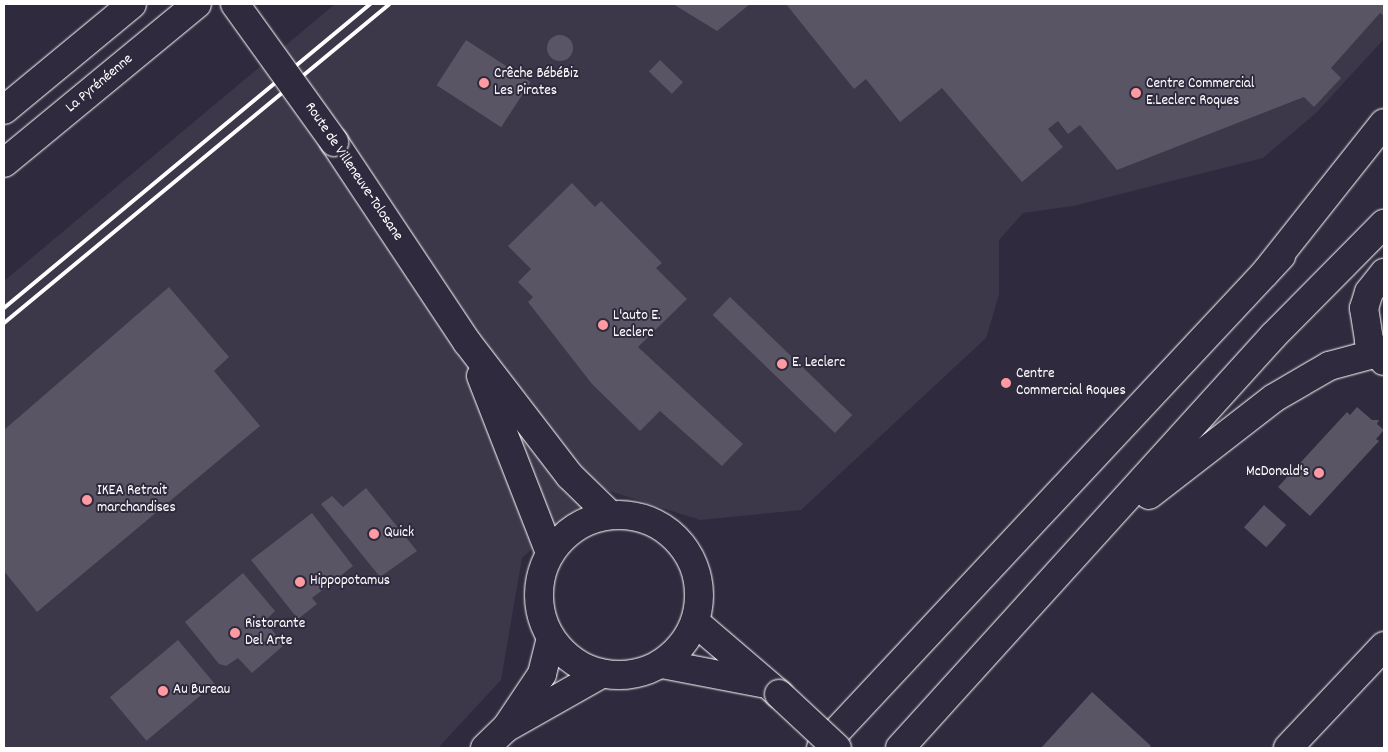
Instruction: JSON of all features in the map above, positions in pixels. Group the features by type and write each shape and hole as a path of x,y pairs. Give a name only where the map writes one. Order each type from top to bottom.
{"main road":[{"path":"4,110 132,4"},
{"name":"La Pyrénéenne","path":"4,163 196,4"},
{"name":"Route de Villeneuve-Tolosane","path":"235,4 334,142 467,342 570,476 610,515"},
{"path":"1265,273 1384,123"},
{"path":"821,748 1384,144"},
{"path":"900,748 1097,534 1274,336 1384,224"},
{"path":"1097,534 1274,398 1329,366 1380,357 1364,325 1364,308 1369,292 1384,273"},
{"name":"Route de Villeneuve-Tolosane","path":"467,342 550,553"},
{"path":"610,515 652,521 685,548 700,589 696,622 682,645 662,664 622,676 600,674 581,666 551,638 542,618 538,596 541,574 550,553 565,535 586,521 610,515"},
{"path":"696,622 837,748"},
{"path":"485,748 506,728 542,674 551,638"},
{"path":"1288,748 1384,646"},
{"path":"662,664 770,688"},
{"path":"506,728 600,674"}],"shaded area":[{"path":"335,4 1384,4 1384,39 1317,112 1263,158 1073,206 1023,213 999,240 999,295 986,338 801,510 700,520 600,488 522,558 501,680 438,748 4,748 4,281"}],"building":[{"path":"673,4 750,4 717,31"},
{"name":"Centre Commercial E.Leclerc Roques","path":"786,4 1384,4 1384,16 1380,13 1331,68 1341,78 1314,107 1304,97 1117,170 1080,125 1068,134 1058,121 1048,129 1063,147 1022,182 942,88 900,122 866,79 854,89"},
{"path":"560,35 569,39 573,48 569,57 560,61 551,57 547,48 551,39"},
{"path":"466,40 531,82 501,127 437,85"},
{"path":"660,60 683,82 672,94 649,72"},
{"name":"L'auto E. Leclerc","path":"572,183 595,207 601,201 662,263 656,268 687,299 638,347 743,444 722,466 660,411 640,431 592,384 528,302 533,297 518,282 531,269 508,246"},
{"name":"IKEA Retrait marchandises","path":"169,287 229,357 214,371 260,426 37,612 4,571 4,430"},
{"name":"E. Leclerc","path":"730,297 852,415 835,433 713,315"},
{"path":"1357,407 1372,420 1379,420 1377,424 1384,430 1376,439 1379,441 1310,516 1278,487 1347,412 1350,415"},
{"name":"Quick","path":"366,488 417,551 380,577 321,504 332,496 343,507"},
{"path":"1264,505 1286,525 1266,547 1244,527"},
{"name":"Hippopotamus","path":"312,513 353,566 312,598 317,604 298,619 251,560"},
{"name":"Ristorante Del Arte","path":"243,573 275,611 265,621 284,645 252,673 238,658 226,666 219,664 185,622"},
{"name":"Au Bureau","path":"178,640 215,684 146,741 110,697"},
{"path":"1092,692 1151,746 1149,748 1041,748"}],"railway":[{"path":"4,308 370,4"},
{"path":"4,323 389,4"}],"place":[{"name":"Crêche BébéBiz Les Pirates","path":"484,83"},
{"name":"Centre Commercial E.Leclerc Roques","path":"1136,93"},
{"name":"L'auto E. Leclerc","path":"603,325"},
{"name":"E. Leclerc","path":"782,364"},
{"name":"Centre Commercial Roques","path":"1006,383"},
{"name":"McDonald's","path":"1319,473"},
{"name":"IKEA Retrait marchandises","path":"87,500"},
{"name":"Quick","path":"374,534"},
{"name":"Hippopotamus","path":"300,582"},
{"name":"Ristorante Del Arte","path":"235,633"},
{"name":"Au Bureau","path":"163,691"}]}
